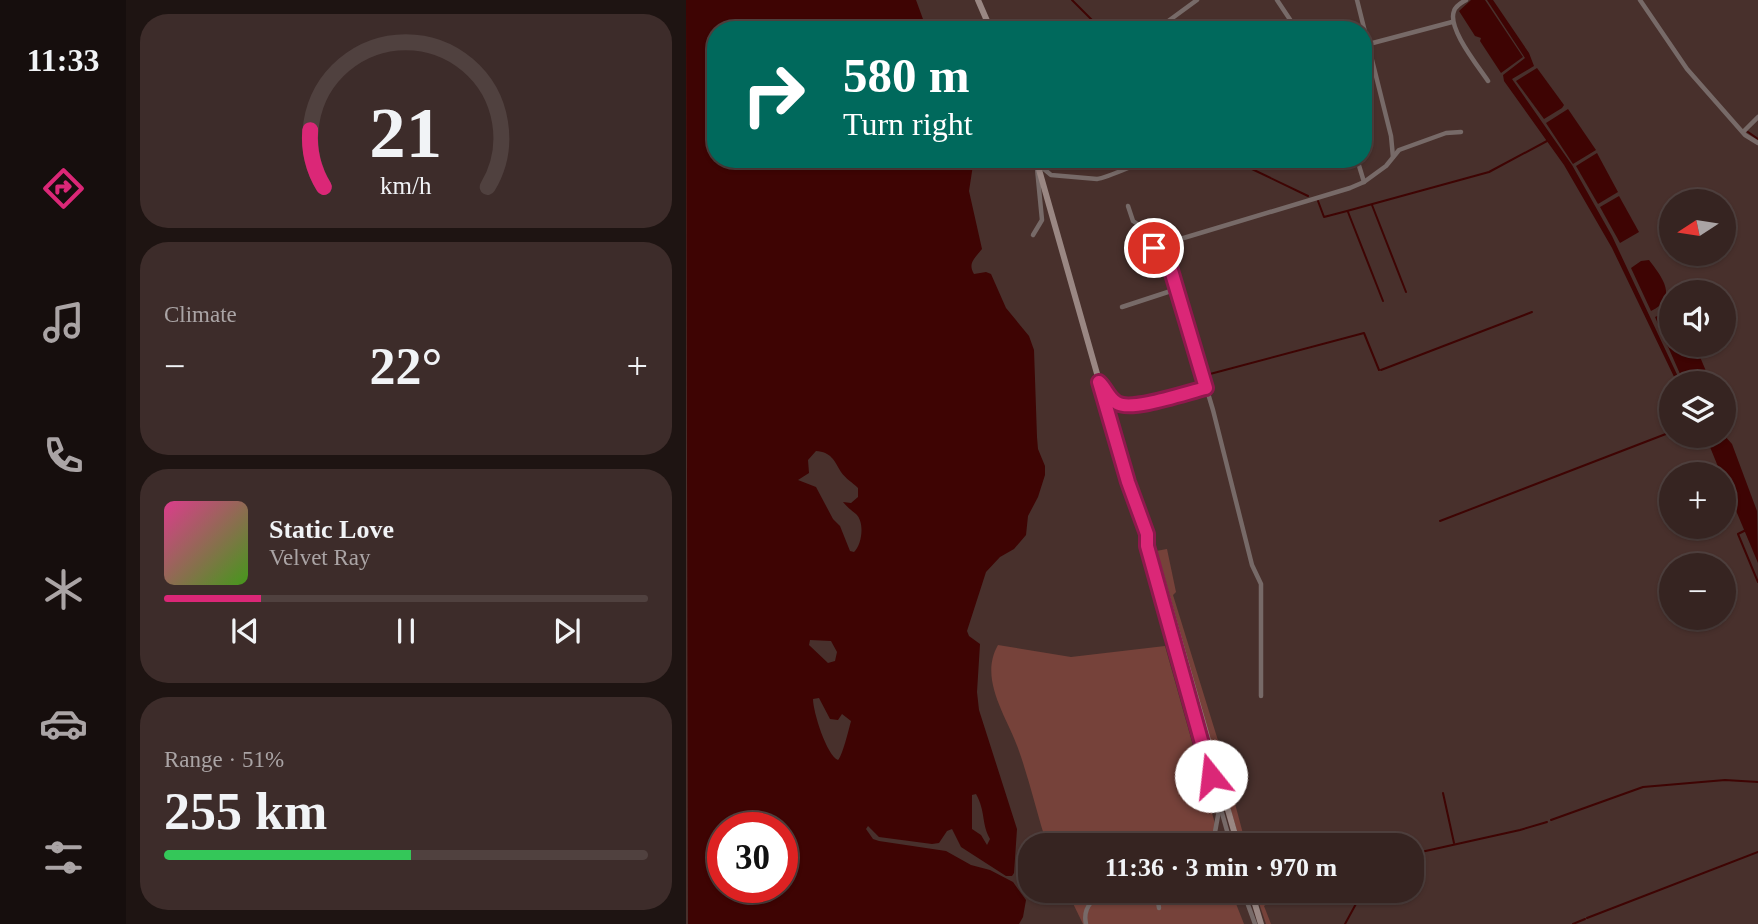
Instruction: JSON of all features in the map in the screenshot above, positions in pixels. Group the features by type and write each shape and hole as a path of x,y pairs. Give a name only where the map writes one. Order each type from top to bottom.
{"street":[{"path":"978,0 987,21"},
{"path":"1169,21 1197,0"},
{"path":"1277,0 1291,21"},
{"path":"1357,0 1363,21"},
{"path":"1466,0 1452,13 1452,22 1488,81"},
{"path":"1640,0 1687,69 1743,132 1758,143"},
{"path":"1372,43 1452,22"},
{"path":"1372,57 1391,136 1393,158"},
{"path":"1743,132 1758,117"},
{"path":"1261,696 1261,584 1252,565 1206,388 1165,250 1167,243 1364,182 1386,166 1399,150 1447,133 1461,132"},
{"path":"1032,235 1042,220 1036,168"},
{"path":"1038,168 1128,482 1159,569 1235,833"},
{"path":"1044,168 1051,175 1097,179 1123,168"},
{"path":"1360,168 1364,182"},
{"path":"1129,206 1133,221 1148,231 1154,248 1165,250"},
{"path":"1122,307 1177,289"},
{"path":"1099,382 1111,399 1126,406 1206,388"},
{"path":"1147,534 1147,546 1228,833"},
{"path":"1214,833 1219,802"},
{"path":"1086,924 1086,908 1090,903"},
{"path":"1158,903 1159,908"},
{"path":"1247,903 1255,924"},
{"path":"1255,903 1261,924"}],"shaded area":[{"path":"686,0 916,0 924,21 707,21 707,168 973,168 969,191 982,249 971,267 974,274 991,274 1006,308 1029,336 1034,350 1038,449 1045,466 1038,497 1028,516 1026,535 1014,549 1000,557 986,572 967,631 969,636 980,644 977,692 979,710 1017,829 1014,873 1012,876 1006,876 961,847 952,829 947,831 939,843 932,844 879,837 868,826 866,829 873,839 946,851 971,865 990,870 1013,882 1018,889 1018,903 1025,903 1019,924 688,924","holes":["816,451 829,455 858,488 858,497 851,503 843,502 861,522 861,539 854,552 850,551 840,526 833,519 816,487 798,480 809,473 808,460","810,640 831,641 837,652 835,661 828,663 809,645","819,698 830,719 838,720 842,714 851,721 838,760 825,742 813,699","976,794 990,839 987,845 981,835 972,829 972,795"]},
{"path":"1471,0 1485,0 1523,57 1501,73 1480,41 1481,38 1475,36 1459,11"},
{"path":"1487,0 1493,0 1529,53 1534,66 1512,79 1572,165 1612,236 1659,336 1659,346 1612,248 1564,165 1504,81 1503,75 1525,58"},
{"path":"1537,68 1564,105 1544,119 1516,81"},
{"path":"1568,109 1596,150 1573,164 1546,123"},
{"path":"1597,153 1618,192 1598,204 1576,166"},
{"path":"1619,196 1639,232 1620,243 1600,207"},
{"path":"1649,260 1663,280 1659,280 1659,306 1651,311 1631,268 1641,261"},
{"path":"1664,357 1669,357 1675,371 1671,371"},
{"path":"1673,357 1700,357 1706,371 1679,371"},
{"path":"1710,448 1733,448 1757,511 1758,563 1736,511 1736,462 1716,462"},
{"path":"1167,549 1176,592 1173,595 1220,747 1243,833 1238,833 1156,551"},
{"path":"998,645 1071,657 1165,646 1218,833 1043,833 1023,763 997,699 991,672"},
{"path":"1073,903 1236,903 1244,924 1083,924"},
{"path":"1259,903 1267,903 1264,906 1271,924 1266,924"}],"waterway":[{"path":"1072,0 1093,21"},
{"path":"1748,132 1758,139"},
{"path":"1318,201 1324,217 1347,211 1489,172 1547,141"},
{"path":"1250,168 1308,196"},
{"path":"1372,205 1406,292"},
{"path":"1348,212 1383,301"},
{"path":"1381,370 1532,312"},
{"path":"1210,374 1364,333 1379,370"},
{"path":"1440,521 1659,437"},
{"path":"1746,530 1738,534 1758,582"},
{"path":"1551,820 1643,787 1725,780 1758,782"},
{"path":"1443,793 1454,843"},
{"path":"1424,851 1547,822"},
{"path":"1587,918 1758,852"},
{"path":"1345,924 1356,903"},
{"path":"1573,924 1585,919"}],"route":[{"path":"1154,248 1165,250 1206,388 1126,406 1111,399 1099,382 1128,482 1147,534 1147,546 1211,776"}]}
